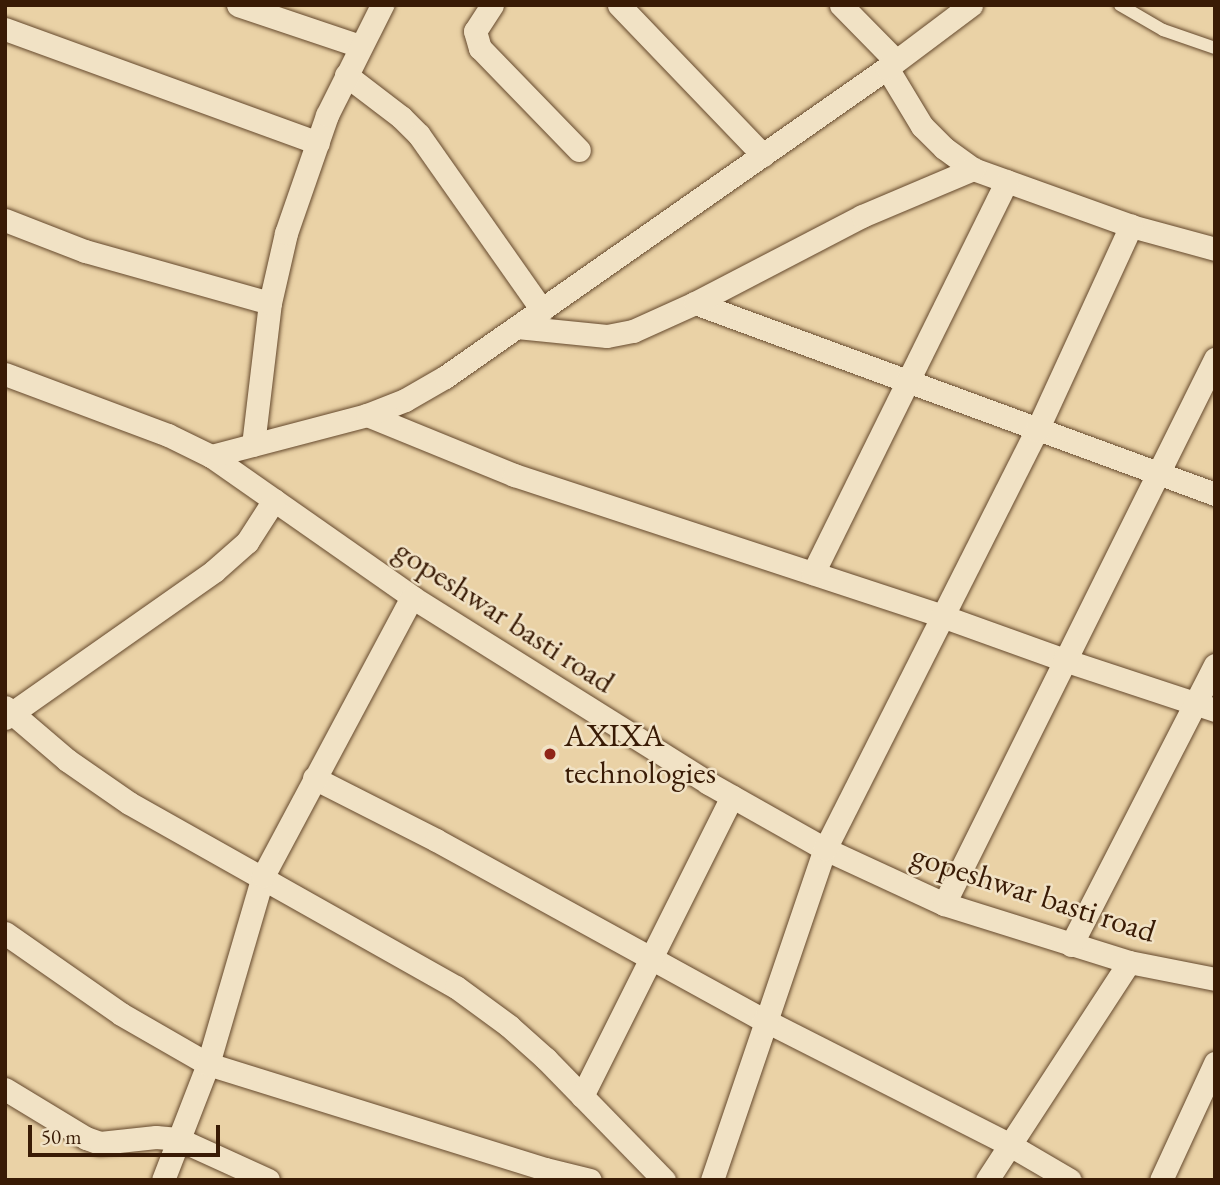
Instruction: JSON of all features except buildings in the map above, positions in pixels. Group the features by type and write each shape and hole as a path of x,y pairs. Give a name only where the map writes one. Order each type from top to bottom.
{"street":[{"path":"238,5 360,46"},
{"path":"253,445 270,303 286,233 346,75 382,5"},
{"path":"492,5 475,31 480,48 579,150"},
{"path":"619,5 763,155"},
{"path":"841,5 891,65 922,126 944,148 973,169 1131,226 1215,249"},
{"path":"211,456 367,415 405,400 445,377 891,65 971,5"},
{"path":"5,29 318,143"},
{"path":"346,75 401,117 419,135 542,310"},
{"path":"517,327 607,336 633,331 695,303 862,216 973,169"},
{"path":"813,573 1007,181"},
{"path":"5,220 85,251 270,303"},
{"path":"712,1180 764,1020 825,849 1037,430 1131,226"},
{"path":"695,303 1215,494"},
{"path":"944,904 1215,359"},
{"name":"gopeshwar basti road","path":"5,374 168,435 211,456 412,597 732,797 825,849 944,904 1129,962 1213,975"},
{"path":"367,415 514,474 943,616 1205,707"},
{"path":"274,500 247,542 215,571 7,712 67,760 129,803 456,987 509,1026 664,1180"},
{"path":"163,1180 208,1064 263,876 412,597"},
{"path":"1071,945 1205,707 1215,664"},
{"path":"314,778 764,1020 1010,1145 1070,1180"},
{"path":"582,1096 732,797"},
{"path":"5,933 121,1014 208,1064 545,1169 590,1180"},
{"path":"986,1180 1129,962"},
{"path":"1161,1180 1215,1063"},
{"path":"5,1089 15,1105 100,1143 178,1139 268,1180"}],"lane":[{"path":"1120,5 1163,30 1215,48"}],"place":[{"name":"AXIXA technologies","path":"550,754"}]}
